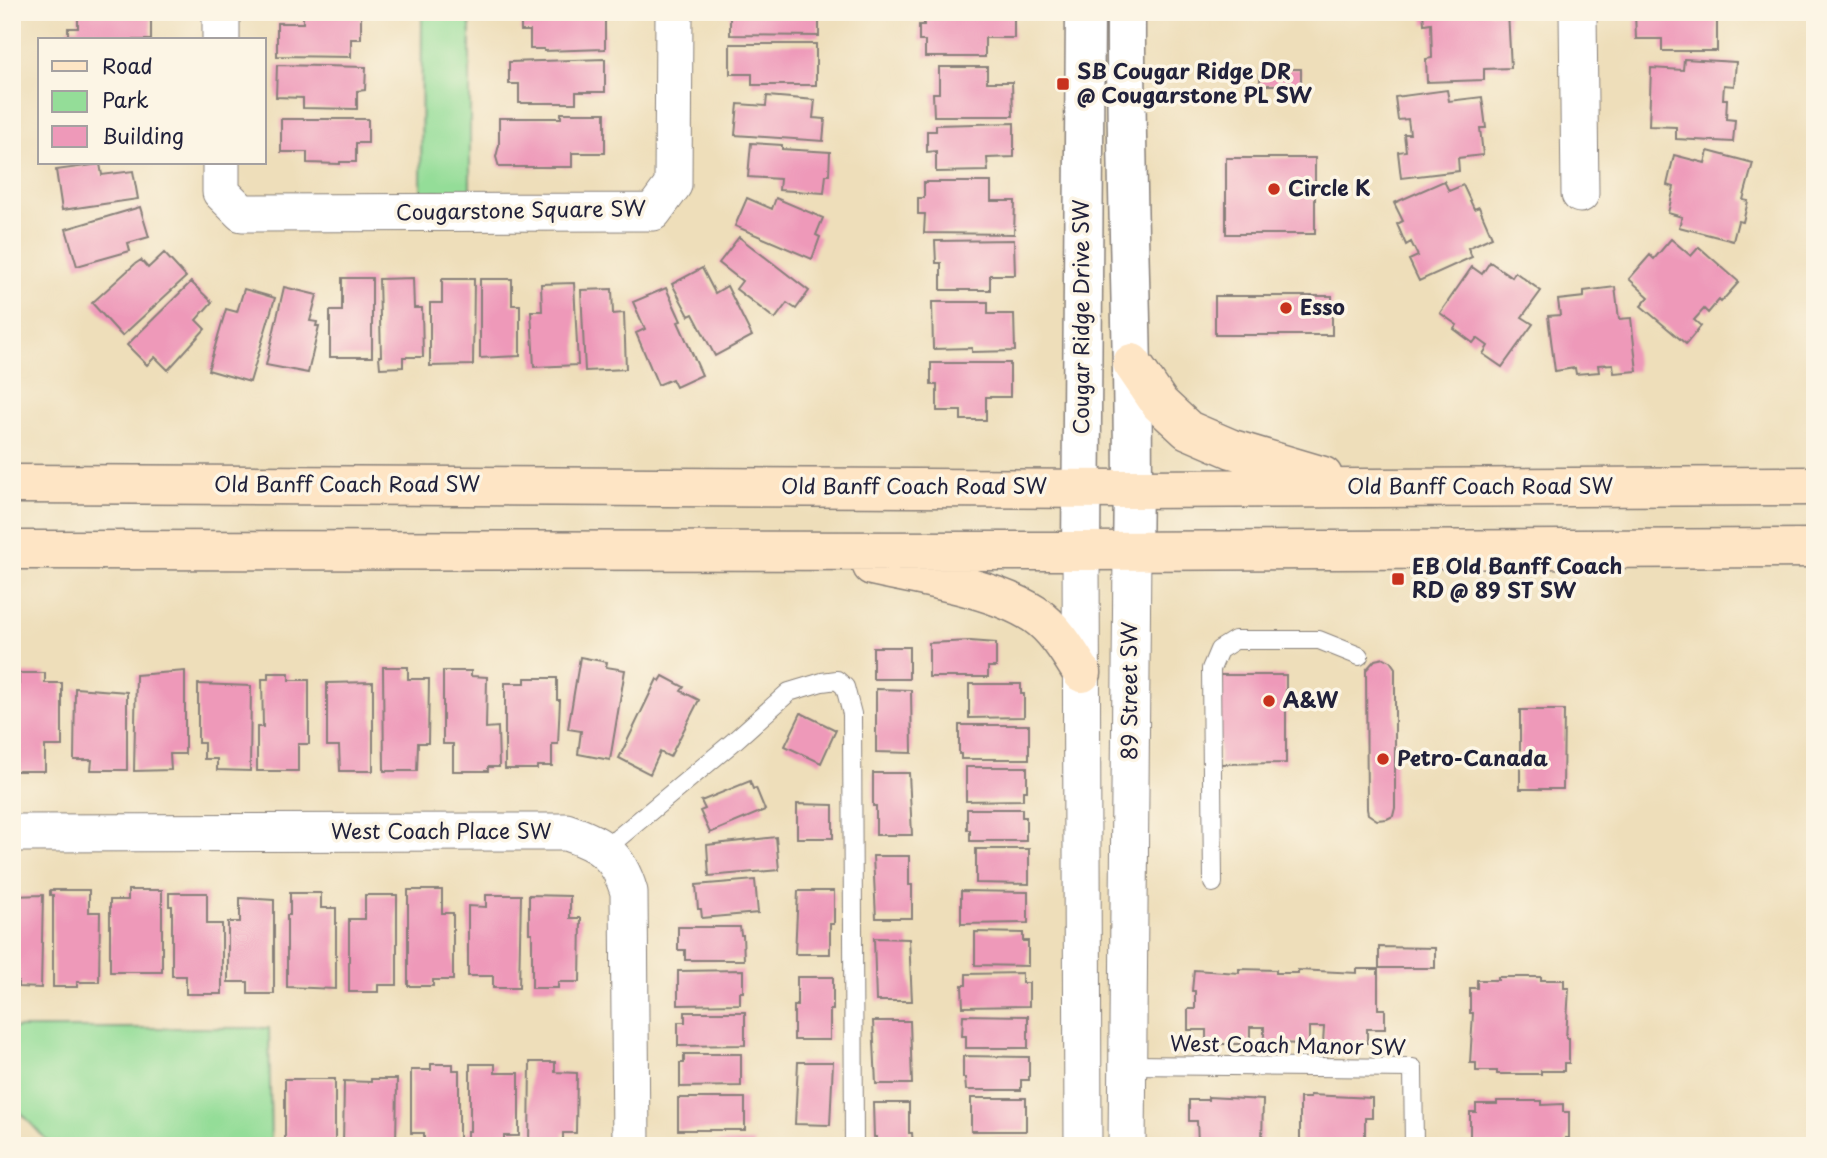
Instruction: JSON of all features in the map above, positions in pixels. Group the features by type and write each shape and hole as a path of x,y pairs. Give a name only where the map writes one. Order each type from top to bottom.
{"main road":[{"path":"1132,363 1160,404 1188,430 1232,449 1362,488"},
{"name":"Old Banff Coach Road SW","path":"12,484 1133,489 1815,486"},
{"path":"12,550 1132,551 1815,548"},
{"path":"795,550 938,580 992,595 1016,605 1042,621 1063,643 1082,673"}],"street":[{"path":"221,12 221,38"},
{"name":"Cougarstone Square SW","path":"221,164 221,191 242,213 653,212 673,185 674,12"},
{"name":"Cougar Ridge Drive SW","path":"1081,551 1085,12"},
{"path":"1126,12 1133,489"},
{"path":"1578,12 1580,194"},
{"path":"1084,83 1126,85"},
{"name":"89 Street SW","path":"1127,1146 1133,489"},
{"path":"1081,551 1083,1146"},
{"name":"West Coach Place SW","path":"12,833 566,832 605,849"},
{"path":"605,849 624,874 629,892 631,1146"},
{"path":"1083,892 1130,893"}],"lane":[{"path":"1213,883 1211,669 1219,650 1235,640 1319,640 1359,656"},
{"path":"605,849 789,692 822,681 837,680 845,687 852,714 854,1146"},
{"name":"West Coach Manor SW","path":"1129,1065 1413,1068 1414,1146"}],"green space":[{"path":"422,12 470,12 470,192 421,193"},
{"path":"12,1028 269,1028 271,1146 52,1146 12,1103"}],"building":[{"path":"78,12 151,12 151,38 68,38 68,28 78,28"},
{"path":"327,12 361,16 361,39 351,39 351,57 277,56 277,23 303,23 303,14"},
{"path":"521,12 605,15 605,49 530,49 530,31 521,31"},
{"path":"730,12 819,13 819,36 730,35"},
{"path":"924,12 1014,12 1014,38 985,38 985,57 925,57 925,41 919,41 919,25 924,25"},
{"path":"1423,12 1508,12 1511,68 1484,69 1484,80 1427,82 1426,59 1432,58 1431,23 1424,24"},
{"path":"1635,12 1717,12 1717,51 1662,51 1662,39 1636,39"},
{"path":"730,44 816,44 816,85 752,85 752,74 730,74"},
{"path":"605,59 605,92 576,92 576,103 519,103 519,84 509,84 509,62"},
{"path":"1684,59 1736,62 1734,86 1724,85 1723,99 1727,99 1726,119 1735,120 1733,142 1676,139 1676,127 1649,126 1651,68 1683,70"},
{"path":"277,65 366,67 365,90 357,91 357,109 303,108 303,98 276,97"},
{"path":"939,67 987,67 987,82 1012,82 1013,116 934,116 933,93 939,93"},
{"path":"1260,69 1301,69 1301,85 1260,85"},
{"path":"1447,90 1449,101 1482,97 1486,128 1480,128 1483,155 1458,158 1459,171 1401,178 1398,152 1406,151 1404,134 1410,134 1408,119 1398,120 1395,97"},
{"path":"767,96 815,100 813,118 825,119 823,141 735,135 738,104 766,106"},
{"path":"561,113 605,113 605,153 572,153 572,167 499,167 496,157 499,118 561,118"},
{"path":"281,119 368,119 368,143 356,143 356,162 307,163 307,152 281,152"},
{"path":"1014,123 1014,157 987,158 988,171 936,172 936,151 927,152 927,131 936,131 936,125"},
{"path":"751,143 782,145 782,149 830,152 829,175 826,175 824,193 779,190 780,179 748,177"},
{"path":"1708,151 1753,163 1743,200 1748,201 1743,222 1738,221 1733,241 1679,227 1682,217 1668,213 1674,187 1667,185 1674,155 1705,163"},
{"path":"1226,158 1315,158 1315,234 1226,234"},
{"path":"100,164 102,175 133,171 138,199 62,210 56,170"},
{"path":"1444,181 1449,191 1463,185 1474,209 1479,207 1492,237 1468,248 1472,257 1419,281 1409,260 1418,256 1411,242 1406,245 1397,224 1403,221 1394,203"},
{"path":"924,182 991,182 991,201 1015,201 1014,234 924,233 925,214 918,214 918,198 924,198"},
{"path":"747,198 772,209 776,198 823,218 816,235 820,237 812,259 735,226"},
{"path":"140,207 149,237 128,243 130,251 77,266 66,229"},
{"path":"739,237 809,291 796,309 787,303 775,319 736,289 742,281 719,263"},
{"path":"1671,239 1691,256 1699,247 1739,282 1708,313 1704,309 1694,320 1701,326 1686,344 1641,306 1649,297 1629,279 1650,255 1654,259"},
{"path":"1014,240 1015,275 990,275 990,290 941,290 941,263 936,263 935,241"},
{"path":"164,253 186,277 122,336 92,303 135,264 141,260 148,268"},
{"path":"1490,262 1512,277 1515,272 1541,291 1522,317 1533,324 1502,367 1483,354 1488,346 1477,338 1473,343 1454,329 1457,325 1440,313 1472,267 1482,274"},
{"path":"702,268 715,293 727,286 752,336 715,356 693,314 689,316 672,284"},
{"path":"342,278 372,278 372,357 330,357 330,311 342,311"},
{"path":"413,278 414,308 422,308 423,357 403,357 403,367 380,368 379,279"},
{"path":"442,279 474,279 473,365 430,366 430,303 442,303"},
{"path":"480,279 512,279 512,305 520,305 520,356 480,358"},
{"path":"191,282 212,302 196,320 205,329 168,370 155,357 147,365 127,345"},
{"path":"574,283 578,365 534,367 531,311 542,311 541,284"},
{"path":"284,287 317,295 310,321 317,322 316,326 319,326 308,373 266,365"},
{"path":"1615,287 1619,319 1631,318 1637,371 1614,373 1613,364 1598,365 1599,372 1576,374 1575,368 1555,371 1548,316 1560,315 1558,300 1584,297 1584,291"},
{"path":"666,288 702,375 676,387 672,379 658,385 636,333 645,329 633,302"},
{"path":"244,289 275,298 250,382 208,370 226,309 237,312"},
{"path":"612,289 613,314 624,313 626,369 585,371 581,290"},
{"path":"1215,296 1332,296 1332,335 1215,335"},
{"path":"932,302 988,302 988,314 1014,314 1015,351 933,349"},
{"path":"931,363 1010,363 1010,397 986,397 986,420 961,420 961,411 937,411 937,385 931,385"},
{"path":"929,643 996,643 996,667 988,667 988,677 929,677"},
{"path":"873,647 909,647 909,679 873,679"},
{"path":"580,657 607,662 606,667 625,670 610,760 578,754 581,731 568,729"},
{"path":"1384,658 1395,668 1395,808 1393,816 1377,820 1368,814 1367,809 1366,670 1375,660"},
{"path":"383,667 408,667 408,679 429,679 428,743 418,743 417,771 384,771"},
{"path":"185,671 185,754 170,754 171,770 134,771 136,675"},
{"path":"443,671 471,671 471,676 487,677 486,728 498,727 499,767 488,767 488,771 453,771 453,744 443,744"},
{"path":"19,673 45,673 45,683 62,683 62,746 45,746 45,771 12,771 12,684 19,684"},
{"path":"268,673 289,673 289,680 309,680 309,744 298,744 298,771 257,771 257,727 263,727 262,679 268,679"},
{"path":"1219,675 1286,675 1286,763 1219,764"},
{"path":"663,676 684,687 681,691 699,700 670,757 660,752 650,774 619,758 657,679 660,681"},
{"path":"525,678 557,678 557,700 560,700 558,744 552,744 552,766 505,769 505,683 525,683"},
{"path":"373,682 373,771 340,771 339,746 327,746 327,683"},
{"path":"198,684 251,686 250,771 217,770 217,759 204,759 204,743 198,743"},
{"path":"969,684 1021,684 1024,717 969,718"},
{"path":"75,688 127,692 127,770 91,770 92,760 74,760"},
{"path":"876,689 911,690 912,753 876,752"},
{"path":"1520,710 1564,710 1563,789 1520,789"},
{"path":"801,713 836,730 821,763 785,746"},
{"path":"959,725 1029,725 1029,759 961,759"},
{"path":"966,767 1027,767 1027,791 1023,791 1023,800 966,801"},
{"path":"873,773 909,773 912,835 876,835"},
{"path":"750,781 753,789 756,788 765,810 710,833 700,811 705,809 701,801"},
{"path":"797,804 833,805 833,838 797,838"},
{"path":"967,809 1022,809 1022,817 1026,817 1026,841 970,841"},
{"path":"776,837 779,870 709,876 707,845"},
{"path":"976,849 1029,849 1029,884 976,883"},
{"path":"873,856 909,856 912,918 876,918"},
{"path":"755,880 758,913 702,918 701,909 698,909 696,885"},
{"path":"50,890 89,890 89,912 100,912 99,982 77,982 77,987 53,987 53,895 50,895"},
{"path":"128,890 162,890 162,972 110,972 110,900 128,900"},
{"path":"408,890 442,890 442,913 453,913 453,980 433,980 433,986 408,986"},
{"path":"798,891 834,891 830,954 795,954"},
{"path":"961,891 1028,892 1028,923 961,924"},
{"path":"169,893 207,893 207,924 222,924 222,994 186,994 186,976 172,976 172,906 169,906"},
{"path":"290,893 321,893 321,908 336,908 336,989 287,987 287,915 290,915"},
{"path":"43,895 41,988 18,987 18,982 12,982 12,896"},
{"path":"365,895 397,895 397,985 378,985 378,992 349,992 349,919 365,919"},
{"path":"486,895 521,895 519,988 493,988 493,976 468,976 468,906 486,907"},
{"path":"529,895 570,896 570,918 581,918 580,982 558,982 558,988 532,988"},
{"path":"240,898 274,900 274,994 248,994 248,982 228,982 228,922 240,922"},
{"path":"678,927 740,927 744,960 685,960 685,950 678,950"},
{"path":"975,932 1023,933 1023,941 1028,941 1028,966 975,965"},
{"path":"874,938 909,939 912,1001 876,1001"},
{"path":"1379,947 1435,948 1435,968 1379,968"},
{"path":"1239,969 1276,970 1276,973 1298,973 1298,970 1357,973 1357,969 1378,969 1378,1009 1385,1009 1385,1029 1367,1029 1367,1043 1323,1043 1324,1027 1309,1027 1309,1044 1264,1043 1264,1027 1250,1027 1250,1044 1206,1044 1206,1030 1188,1030 1188,1009 1195,1009 1195,991 1192,991 1194,970 1239,973"},
{"path":"743,970 740,1004 678,1005 678,971"},
{"path":"1022,973 1022,983 1029,983 1029,1006 963,1007 962,985 966,985 966,974"},
{"path":"797,977 833,977 830,1040 794,1040"},
{"path":"1498,977 1564,980 1564,988 1569,988 1566,1038 1569,1038 1569,1063 1564,1063 1564,1071 1497,1074 1497,1071 1476,1071 1476,1063 1470,1063 1473,1013 1470,1013 1470,988 1477,988 1477,980 1498,980"},
{"path":"685,1012 745,1012 745,1045 678,1046 678,1022 685,1022"},
{"path":"963,1015 1028,1016 1028,1048 966,1048 966,1036 962,1036"},
{"path":"873,1021 910,1021 912,1084 876,1084"},
{"path":"684,1054 741,1054 741,1086 680,1087 680,1063 684,1063"},
{"path":"963,1056 1029,1057 1029,1080 1021,1080 1021,1090 966,1090"},
{"path":"530,1062 555,1062 555,1072 577,1073 576,1133 563,1133 563,1146 529,1146"},
{"path":"798,1062 833,1062 830,1125 795,1124"},
{"path":"431,1064 453,1064 453,1070 459,1070 459,1146 424,1146 424,1133 411,1133 411,1070 431,1070"},
{"path":"470,1064 495,1064 495,1073 519,1073 519,1136 504,1136 504,1146 467,1146 467,1131 470,1131"},
{"path":"285,1079 335,1079 335,1146 285,1146"},
{"path":"371,1079 397,1079 396,1146 343,1146 344,1081 371,1082"},
{"path":"1310,1095 1372,1098 1372,1118 1365,1118 1365,1142 1368,1142 1368,1146 1297,1146 1296,1142 1300,1142 1300,1098 1310,1098"},
{"path":"1208,1097 1263,1100 1262,1143 1266,1143 1266,1146 1194,1146 1194,1143 1198,1143 1197,1121 1189,1121 1189,1100 1208,1100"},
{"path":"678,1098 745,1098 745,1130 678,1130"},
{"path":"971,1098 1026,1098 1026,1131 971,1131"},
{"path":"1497,1101 1563,1104 1563,1112 1569,1112 1569,1138 1566,1138 1566,1146 1474,1146 1474,1138 1470,1138 1470,1112 1476,1112 1476,1104 1497,1104"},
{"path":"873,1103 909,1103 909,1133 912,1133 913,1146 876,1146"},
{"path":"962,1138 1030,1138 1030,1146 963,1146"},
{"path":"685,1142 754,1142 754,1146 685,1146"}],"place":[{"name":"SB Cougar Ridge DR @ Cougarstone PL SW","path":"1063,84"},
{"name":"Circle K","path":"1274,189"},
{"name":"Esso","path":"1286,308"},
{"name":"EB Old Banff Coach RD @ 89 ST SW","path":"1398,579"},
{"name":"A&W","path":"1269,701"},
{"name":"Petro-Canada","path":"1383,759"}]}
